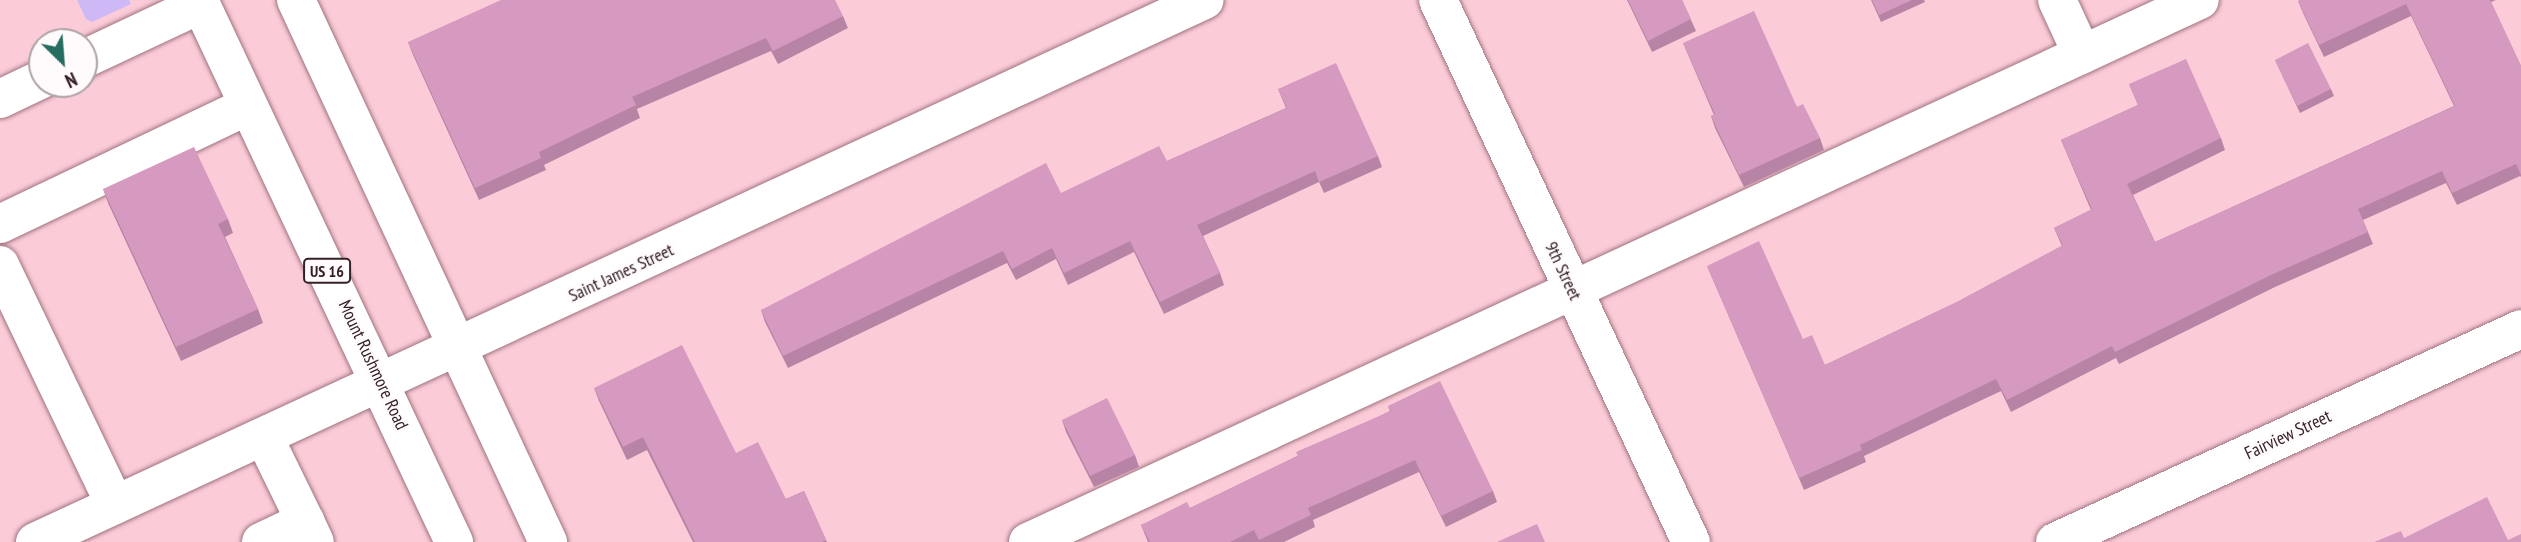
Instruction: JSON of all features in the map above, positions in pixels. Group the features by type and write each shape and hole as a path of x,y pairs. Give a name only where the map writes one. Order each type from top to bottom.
{"main road":[{"path":"296,0 548,542"},
{"name":"Saint James Street","path":"35,542 456,346 524,318 1205,0"},
{"name":"9th Street","path":"1438,0 1690,542"},
{"path":"2057,0 2082,54"},
{"path":"1028,542 2200,0"},
{"path":"98,52 200,2"},
{"name":"Mount Rushmore Road","path":"200,2 454,542"},
{"path":"0,99 28,86"},
{"path":"0,224 247,106"},
{"path":"0,265 115,505"},
{"name":"Fairview Street","path":"2055,542 2521,329"},
{"path":"261,542 310,531 264,436"}],"shaded area":[{"path":"77,0 129,0 131,4 92,22 86,19"}],"building":[{"path":"501,0 835,0 843,16 773,51 766,38 632,97 636,105 539,152 541,158 475,188 408,42"},
{"path":"1628,0 1682,0 1691,19 1648,41"},
{"path":"1872,0 1912,0 1879,15"},
{"path":"2490,0 2521,66 2521,175 2516,164 2452,193 2442,171 2358,209 2368,232 2271,275 2115,352 2112,346 2007,400 1996,379 1860,445 1862,450 1799,478 1707,266 1759,241 1803,339 1812,335 1825,365 1957,302 2063,245 2054,228 2092,209 2061,140 2138,105 2129,84 2186,59 2221,138 2127,184 2155,242 2455,106 2406,4 2319,45 2298,1"},
{"path":"1754,11 1797,107 1803,104 1820,138 1739,175 1711,116 1715,114 1683,43"},
{"path":"2308,43 2331,89 2297,106 2275,60"},
{"path":"1336,63 1378,156 1319,182 1315,171 1197,225 1220,273 1160,302 1130,241 1064,273 1052,248 1012,269 1003,251 783,356 761,310 1046,163 1061,193 1159,146 1167,161 1287,108 1278,89"},
{"path":"194,147 228,219 218,224 258,309 176,347 103,189"},
{"path":"682,345 736,453 758,442 786,499 804,491 826,540 695,542 643,437 623,447 594,388"},
{"path":"1440,381 1493,491 1441,516 1415,460 1308,508 1311,515 1259,540 1254,530 1230,542 1150,542 1141,525 1187,502 1190,508 1298,456 1296,452 1391,411 1388,406"},
{"path":"1107,398 1135,455 1090,476 1062,420"},
{"path":"2487,497 2508,540 2521,534 2521,542 2374,542 2401,531 2404,538"},
{"path":"1537,524 1545,542 1497,542"}]}
